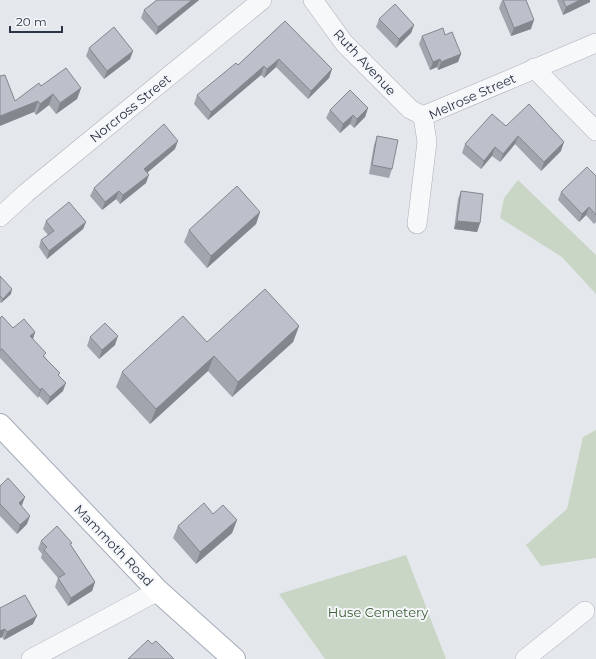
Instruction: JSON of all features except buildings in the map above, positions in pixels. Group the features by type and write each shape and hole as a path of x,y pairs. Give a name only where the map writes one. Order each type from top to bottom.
{"main road":[{"name":"Mammoth Road","path":"5,436 158,591 234,659"}],"street":[{"name":"Norcross Street","path":"0,217 26,193 262,0"},
{"name":"Ruth Avenue","path":"313,0 344,43 410,110 424,116"},
{"name":"Melrose Street","path":"417,224 427,142 424,116 534,68 596,43"},
{"path":"534,68 596,131"},
{"path":"31,659 158,591"},
{"path":"525,659 585,611"}],"green space":[{"path":"518,180 596,255 596,294 562,257 500,218 504,198"},
{"path":"596,430 596,558 541,566 526,545 567,509 583,437"},
{"name":"Huse Cemetery","path":"406,555 446,659 325,659 279,594"}]}
